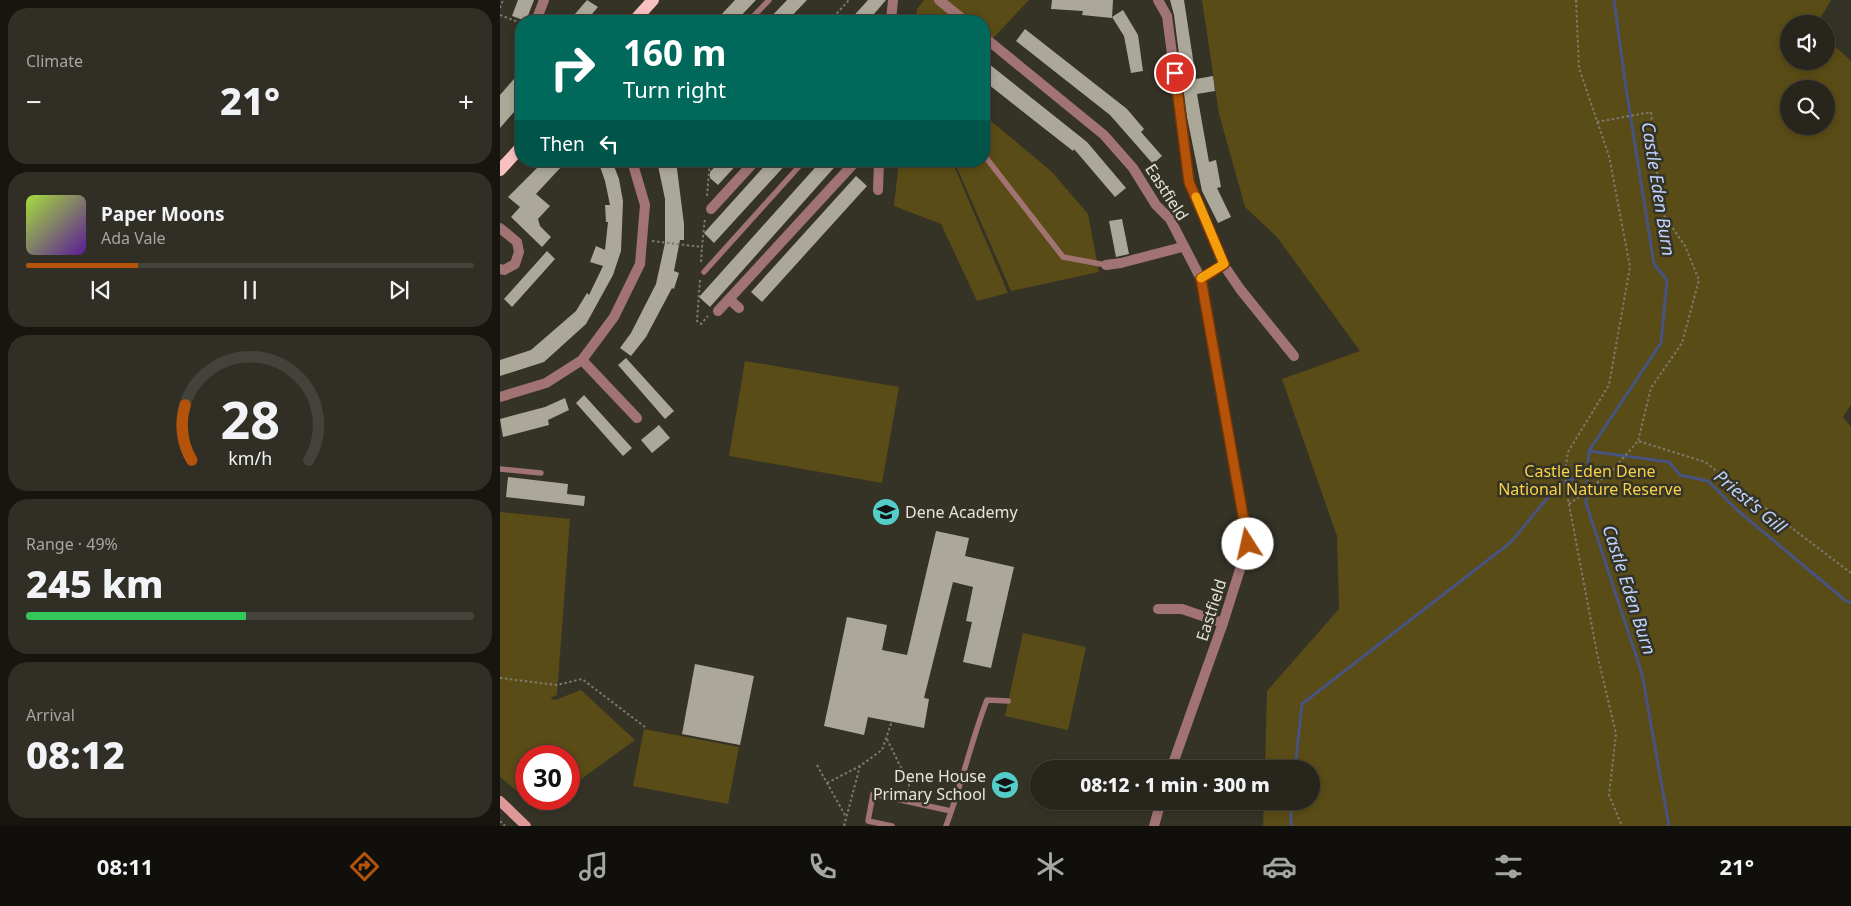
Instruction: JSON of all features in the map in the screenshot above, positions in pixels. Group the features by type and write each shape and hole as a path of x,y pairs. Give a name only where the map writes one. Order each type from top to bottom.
{"main road":[{"path":"639,15 653,0"},
{"path":"500,170 515,154"},
{"path":"500,801 526,826"}],"street":[{"path":"538,15 544,0"},
{"path":"892,15 893,0"},
{"path":"939,0 958,15"},
{"path":"1158,0 1167,16 1189,182 1224,264 1240,289 1294,356"},
{"name":"Eastfield","path":"990,42 1118,148 1156,205 1170,219 1182,247 1201,279 1248,544 1223,623 1174,760"},
{"path":"500,397 546,383 582,360 614,317 640,264 645,205 634,167"},
{"path":"708,207 748,167"},
{"path":"718,310 850,167"},
{"path":"878,190 879,167"},
{"path":"500,228 517,242 519,252 515,264 504,270 500,268"},
{"path":"1106,265 1121,263 1182,247"},
{"path":"1201,279 1224,264"},
{"path":"729,299 739,308"},
{"path":"582,360 637,418"},
{"path":"1158,609 1182,609 1223,623"},
{"path":"1154,826 1159,810"}],"lane":[{"path":"754,15 768,0"},
{"path":"990,163 1063,257 1106,265"},
{"path":"702,273 799,167"},
{"path":"500,469 541,473"},
{"path":"946,826 959,792 970,744 987,700 1008,701"},
{"path":"892,826 868,821 873,794 952,811"}],"path":[{"path":"500,8 503,0"},
{"path":"835,15 849,0"},
{"path":"1576,0 1579,68 1609,156 1630,267 1609,385 1568,452 1565,471 1569,504 1597,653 1616,734 1609,795 1622,826"},
{"path":"500,15 515,21"},
{"path":"1569,504 1610,473 1638,441 1651,388 1682,343 1699,280 1685,246 1661,212 1651,112 1597,122"},
{"path":"701,265 708,207 710,167"},
{"path":"642,239 702,247"},
{"path":"702,273 697,322 701,324 711,312 718,310"},
{"path":"1638,441 1705,462 1815,547 1851,572"},
{"path":"500,678 557,685 582,679 645,727"},
{"path":"827,783 860,766 882,750 892,721"},
{"path":"887,739 909,784 908,802"},
{"path":"817,765 846,817"},
{"path":"844,826 860,766"},
{"path":"500,821 505,826"}],"green space":[{"path":"924,0 1029,0 990,42 990,15 916,15 917,9"},
{"name":"Castle Eden Dene National Nature Reserve","path":"1202,0 1831,0 1822,15 1780,15 1780,70 1835,70 1835,46 1851,61 1851,405 1843,417 1851,427 1851,826 1263,826 1264,810 1320,810 1320,760 1265,760 1267,691 1339,609 1337,536 1282,379 1360,351 1277,237 1245,207 1219,114"},
{"path":"990,120 1052,172 1088,214 1099,272 1011,291 957,167 990,167"},
{"path":"898,167 955,167 1008,293 977,301 941,224 894,206"},
{"path":"745,361 899,387 882,483 729,456"},
{"path":"500,512 570,519 557,695 550,698 555,700 581,690 635,740 580,780 580,745 515,745 515,790 500,777"},
{"path":"1023,633 1086,647 1068,730 1005,716"},
{"path":"644,729 739,747 728,804 633,786"}],"building":[{"path":"518,0 534,0 528,15 512,16"},
{"path":"587,0 598,7 591,15 574,15"},
{"path":"735,0 756,0 742,15 721,15"},
{"path":"787,0 807,0 793,15 773,15"},
{"path":"868,0 886,0 873,15 854,15"},
{"path":"1052,0 1113,0 1112,18 1082,15 1083,11 1051,9"},
{"path":"1170,0 1184,0 1196,79 1213,76 1215,91 1197,94 1209,162 1216,160 1221,187 1217,188 1231,217 1218,223 1202,191 1187,117 1174,15"},
{"path":"1123,10 1138,35 1143,71 1131,73 1124,36 1112,17"},
{"path":"1025,29 1127,109 1144,129 1141,132 1162,156 1153,164 1110,115 1016,41"},
{"path":"990,65 1087,142 1126,188 1115,197 1074,149 1073,151 990,86"},
{"path":"515,78 515,111 500,128 500,95"},
{"path":"538,167 561,167 536,194 550,206 538,219 540,226 551,237 542,247 511,217 520,207 508,197"},
{"path":"600,167 614,167 619,179 623,201 621,251 613,275 586,324 544,362 500,376 500,360 531,350 576,311 587,293 589,295 603,266 590,262 596,246 605,250 608,222 606,222 605,205 610,205"},
{"path":"658,167 677,167 684,224 684,240 680,240 674,271 679,273 674,289 672,288 646,337 631,356 620,348 631,333 656,284 665,243 665,199"},
{"path":"715,167 734,167 718,185 710,178 710,172"},
{"path":"764,167 784,167 714,243 704,233"},
{"path":"816,167 835,167 710,307 699,297"},
{"path":"856,176 867,186 762,302 751,292"},
{"path":"1122,219 1129,254 1116,257 1109,221"},
{"path":"547,251 555,259 512,307 504,299"},
{"path":"626,358 674,411 665,419 618,365"},
{"path":"584,395 632,448 623,456 576,403"},
{"path":"565,398 569,410 548,420 549,425 503,437 500,419 545,407"},
{"path":"659,425 670,438 652,453 641,440"},
{"path":"508,477 568,484 567,494 585,496 584,506 506,497"},
{"path":"936,531 969,538 965,556 1014,567 991,668 963,662 972,622 966,621 973,587 953,582 924,698 929,699 924,728 868,717 864,735 824,726 847,617 887,625 882,650 907,655"},
{"path":"695,664 754,676 740,745 682,734"}],"waterway":[{"name":"Castle Eden Burn","path":"1614,0 1654,264 1667,280 1661,343 1589,451 1586,503 1642,674 1669,826"},
{"name":"Priest's Gill","path":"1589,451 1669,462 1680,475 1708,481 1737,510 1846,601 1851,603"},
{"path":"1296,760 1302,704 1511,542 1558,485 1587,473"},
{"path":"1291,810 1291,826"}],"slow traffic":[{"path":"1196,197 1224,264 1201,278"}],"place":[{"name":"Dene Academy","path":"886,512"},
{"name":"Dene House Primary School","path":"1005,785"}],"route":[{"path":"1175,73 1189,182 1224,264 1201,279 1248,544"}]}
